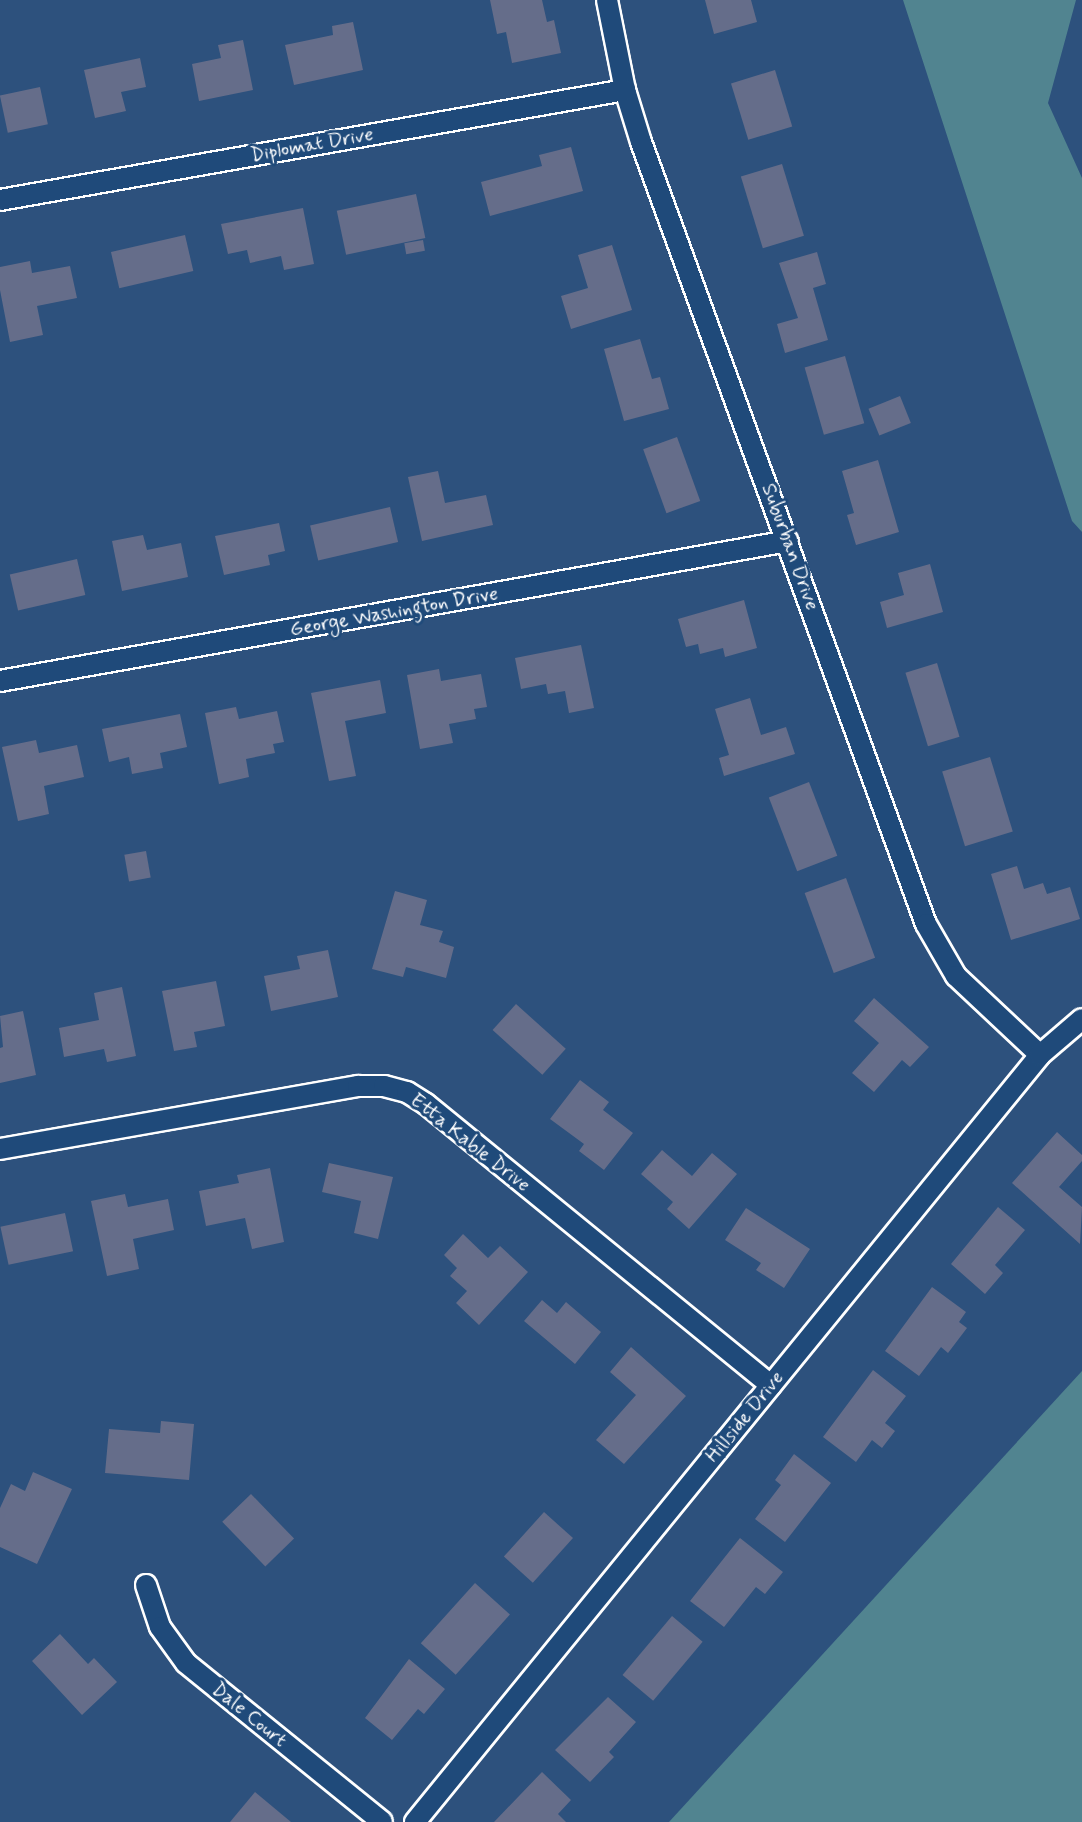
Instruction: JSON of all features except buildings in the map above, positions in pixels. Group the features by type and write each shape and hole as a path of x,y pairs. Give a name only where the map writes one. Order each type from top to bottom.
{"street":[{"name":"Suburban Drive","path":"607,0 625,90 933,940 956,976 1040,1055"},
{"name":"Diplomat Drive","path":"0,200 625,90"},
{"name":"George Washington Drive","path":"0,681 788,541"},
{"name":"Hillside Drive","path":"414,1822 1040,1055 1082,1019"},
{"name":"Etta Kable Drive","path":"0,1149 358,1086 384,1086 407,1092 426,1104 771,1385"},
{"name":"Dale Court","path":"146,1585 160,1627 186,1663 382,1822"}],"green space":[{"path":"903,0 1076,0 1048,103 1082,178 1082,532 1072,521"},
{"path":"1082,1371 1082,1822 669,1822"}]}
